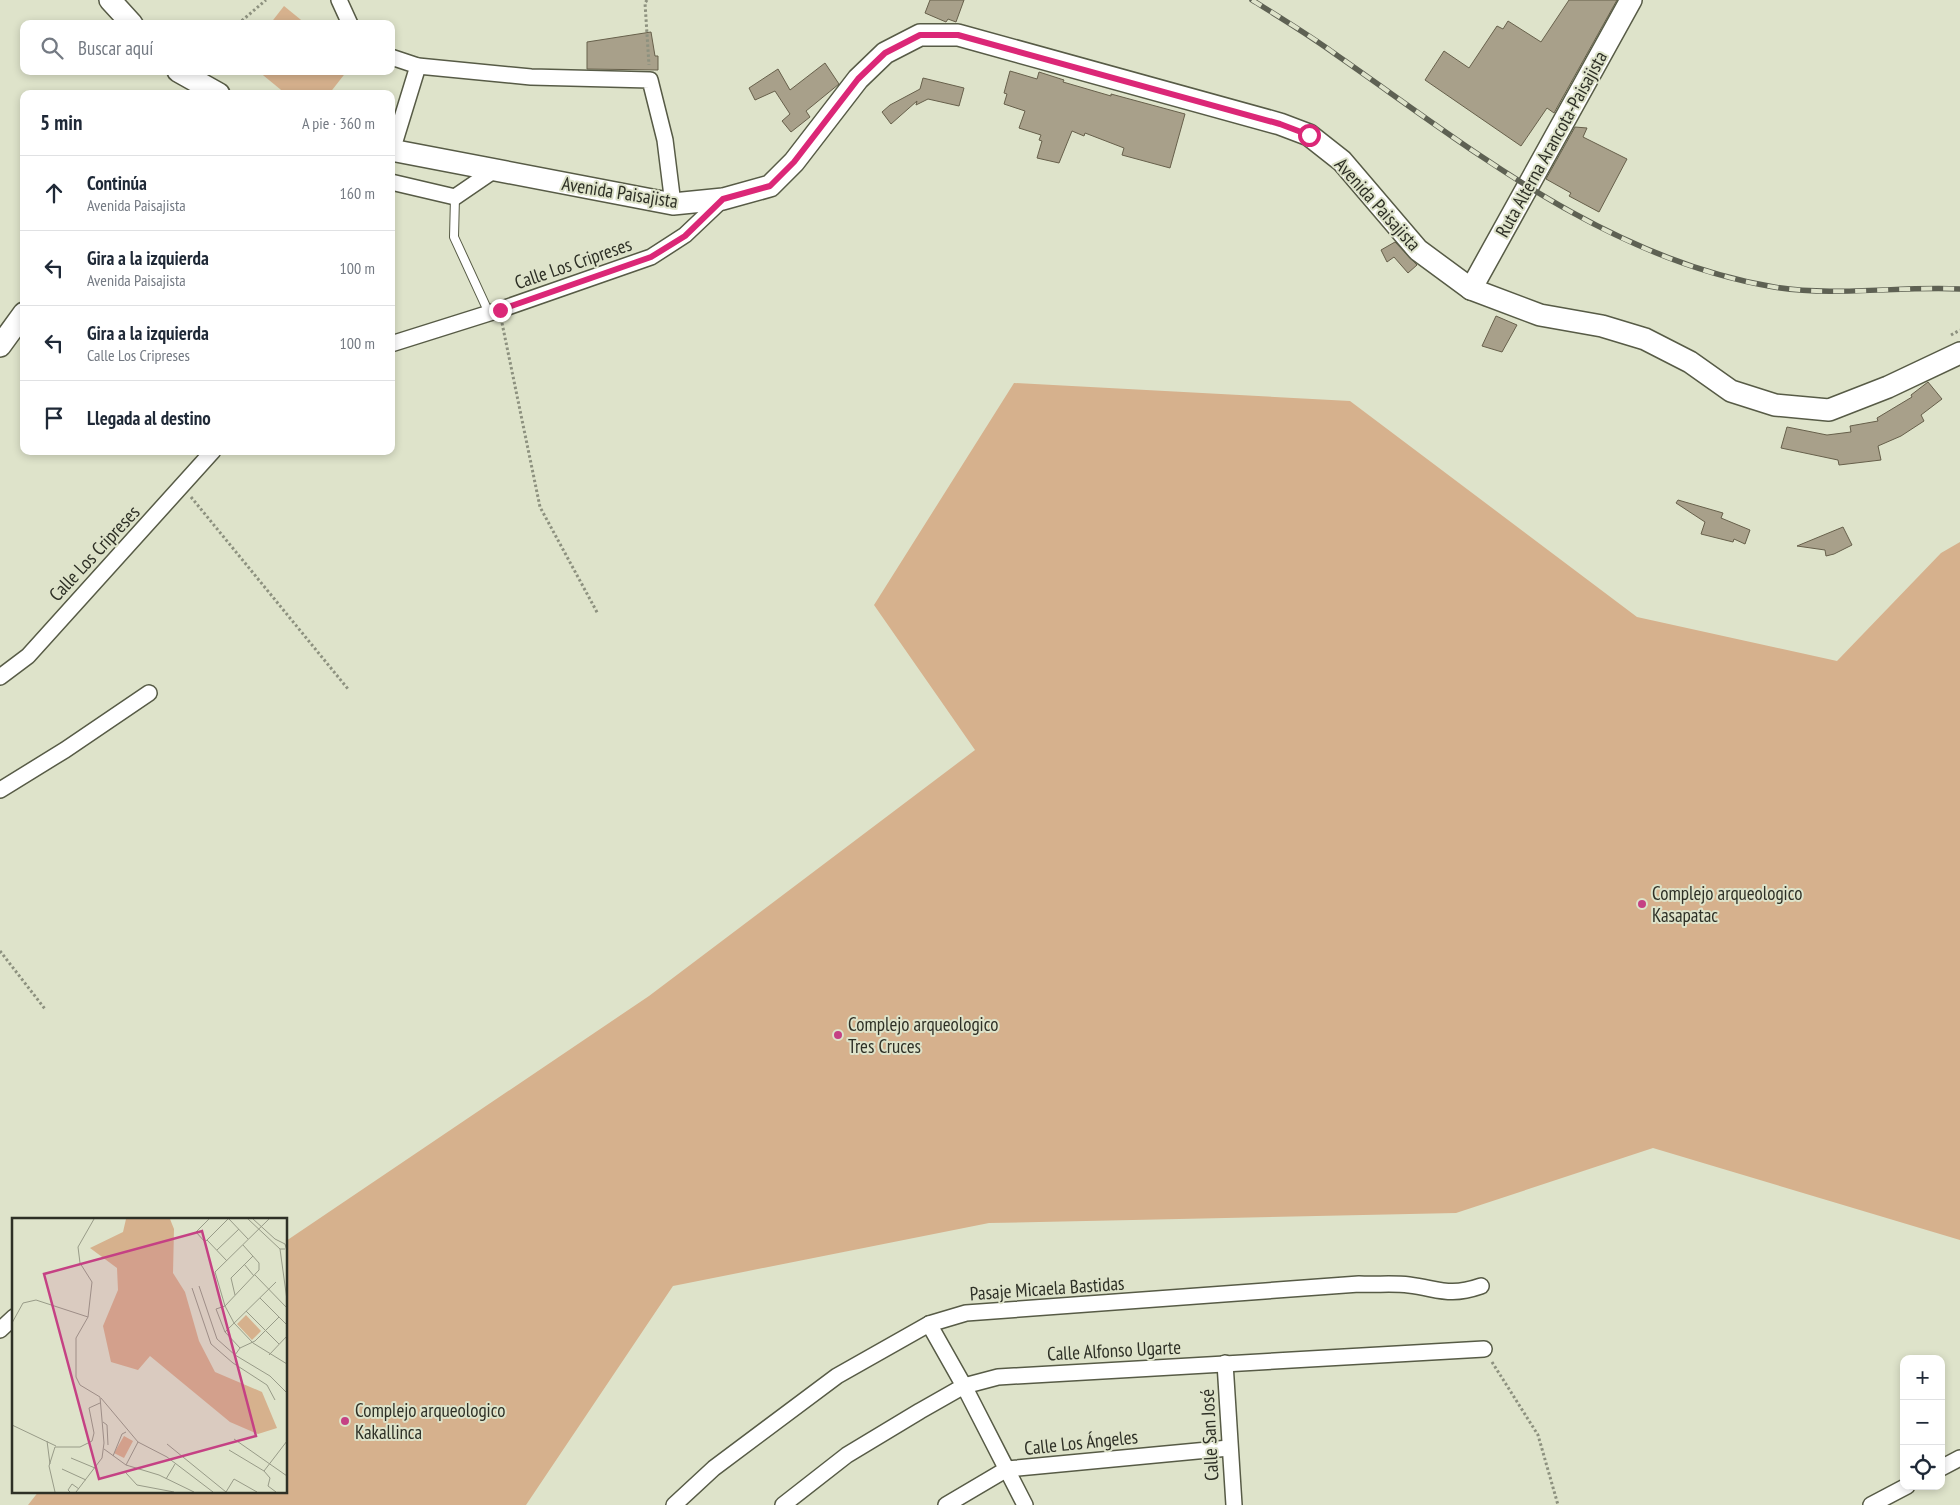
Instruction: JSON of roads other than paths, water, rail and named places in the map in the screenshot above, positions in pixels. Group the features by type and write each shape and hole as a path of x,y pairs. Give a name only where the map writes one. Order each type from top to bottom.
{"main road":[{"path":"110,0 128,20"},
{"name":"Ruta Alterna Arancota-Paisajista","path":"1471,290 1526,187 1631,0"},
{"name":"Avenida Paisajista","path":"395,152 496,169 672,204 723,199 770,186 794,162 858,79 885,53 920,35 958,35 1280,124 1309,135 1342,161 1418,250 1471,290 1540,315 1602,326 1645,339 1690,362 1731,391 1775,405 1829,410 1888,387 1960,353"},
{"path":"181,75 194,90"},
{"path":"184,75 212,90"},
{"path":"0,346 20,318"}],"street":[{"path":"339,0 348,20"},
{"path":"395,59 418,66 531,77 650,80 665,140 672,204"},
{"path":"395,141 418,66"},
{"path":"395,183 455,197 496,169"},
{"name":"Calle Los Cripreses","path":"395,343 651,257 685,236 723,199"},
{"name":"Calle Los Cripreses","path":"0,677 28,656 210,455"},
{"path":"0,790 65,750 149,693"},
{"name":"Pasaje Micaela Bastidas","path":"674,1505 714,1468 838,1376 929,1324 966,1313 1359,1284 1408,1285 1442,1293 1464,1292 1481,1286"},
{"path":"0,1330 12,1319"},
{"path":"929,1324 964,1386 1025,1505"},
{"name":"Calle Alfonso Ugarte","path":"783,1505 847,1455 964,1386 998,1377 1484,1349"},
{"name":"Calle San José","path":"1225,1364 1234,1505"},
{"name":"Calle Los Ángeles","path":"946,1505 1006,1469 1229,1448"},
{"path":"1945,1466 1960,1458"},
{"path":"1871,1505 1900,1490"}],"lane":[{"path":"455,197 454,237 494,311"}],"railway":[{"path":"1252,0 1317,41 1491,163 1544,196 1598,226 1654,252 1713,273 1774,287 1797,290 1960,289"}],"place":[{"name":"Complejo arqueologico Kasapatac","path":"1642,904"},
{"name":"Complejo arqueologico Tres Cruces","path":"838,1035"},
{"name":"Complejo arqueologico Kakallinca","path":"345,1421"}]}
